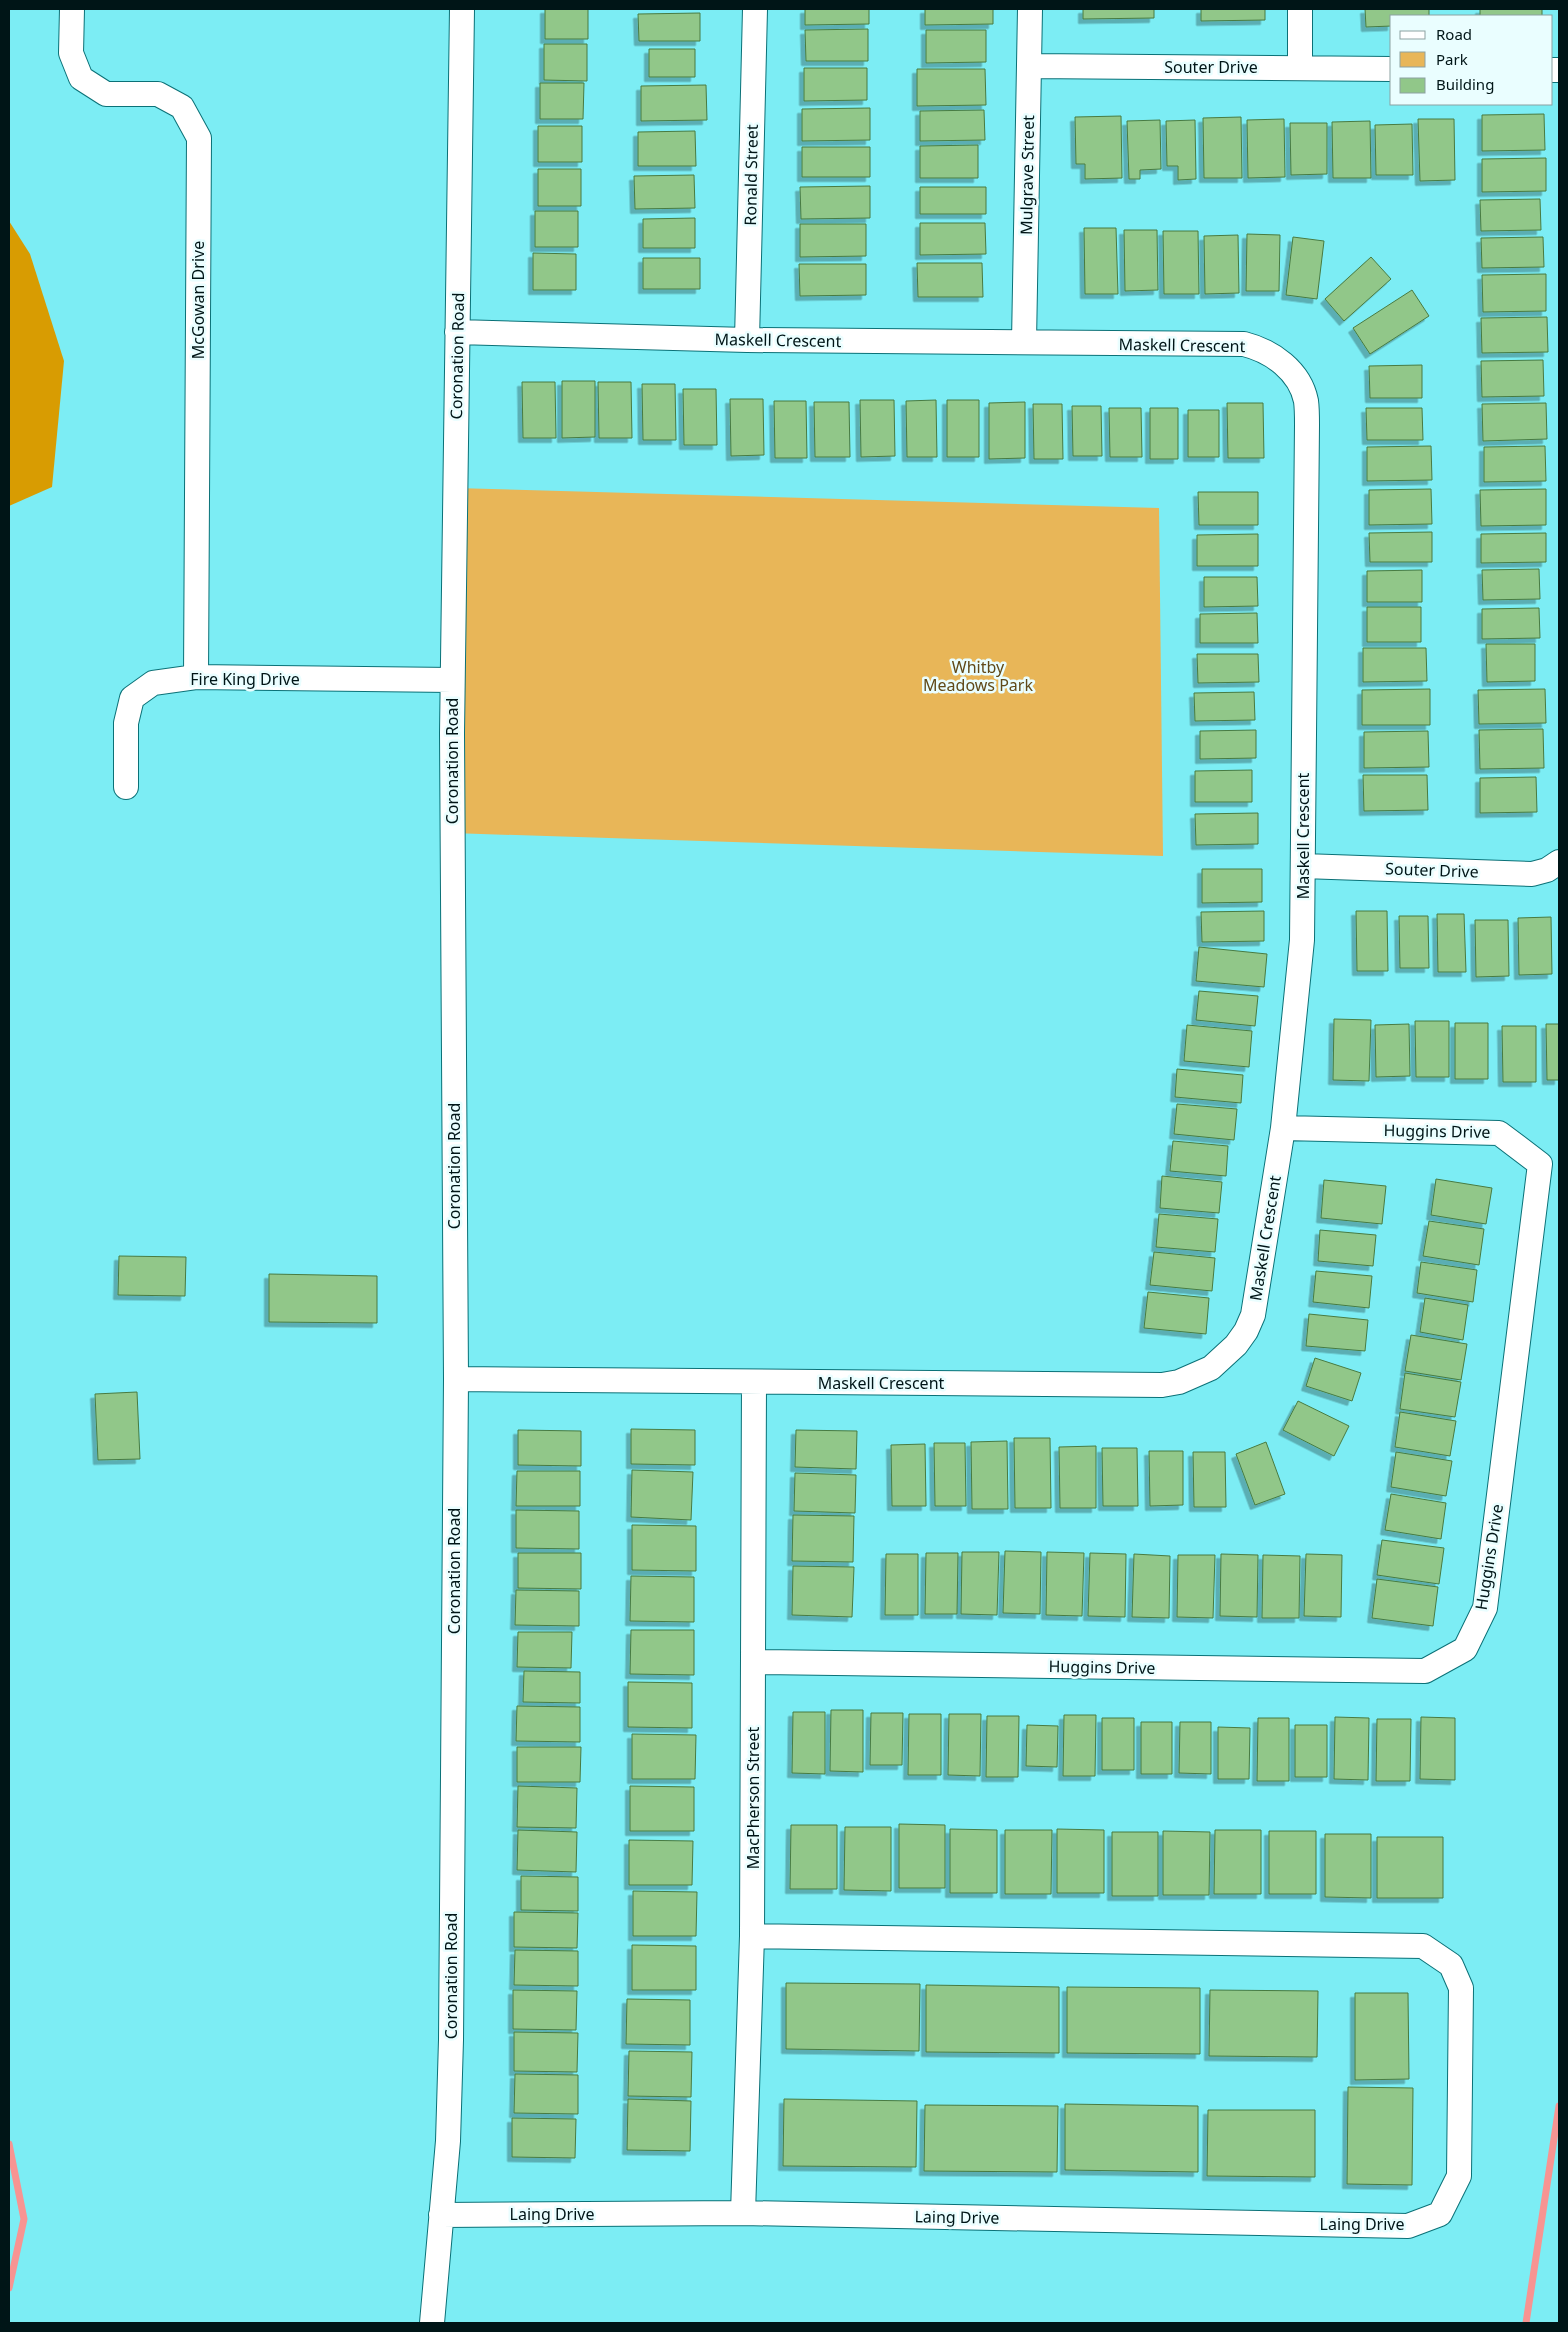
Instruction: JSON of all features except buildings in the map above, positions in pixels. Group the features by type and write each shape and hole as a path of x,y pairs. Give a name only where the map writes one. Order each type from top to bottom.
{"street":[{"name":"McGowan Drive","path":"72,9 71,53 81,78 106,94 158,94 182,107 199,138 196,677"},
{"name":"Coronation Road","path":"432,2323 448,2141 451,2040 456,1379 452,680 462,9"},
{"name":"Ronald Street","path":"748,340 755,9"},
{"name":"Mulgrave Street","path":"1024,342 1030,9"},
{"path":"1300,9 1300,68"},
{"name":"Souter Drive","path":"1030,66 1390,69"},
{"name":"Maskell Crescent","path":"456,1379 1162,1385 1195,1376 1217,1363 1236,1345 1253,1315 1283,1128 1302,940 1307,425 1306,400 1296,377 1279,359 1257,347 1244,344 748,340 458,332"},
{"name":"Fire King Drive","path":"126,786 126,723 132,698 153,683 196,677 452,680"},
{"name":"Souter Drive","path":"1303,866 1532,874 1547,870 1559,862"},
{"name":"Huggins Drive","path":"753,1662 1425,1671 1465,1650 1485,1608 1540,1164 1499,1133 1283,1128"},
{"name":"MacPherson Street","path":"743,2213 752,1936 754,1382"},
{"name":"Laing Drive","path":"441,2215 743,2213 1408,2226 1440,2214 1459,2176 1461,1988 1451,1965 1423,1946 752,1936"}],"green space":[{"name":"Whitby Meadows Park","path":"455,488 1159,508 1163,856 452,833"}],"shaded area":[{"path":"9,221 30,254 64,361 52,487 9,506"}],"waterway":[{"path":"1526,2323 1559,2106"},
{"path":"9,2144 24,2219 9,2288"}]}
